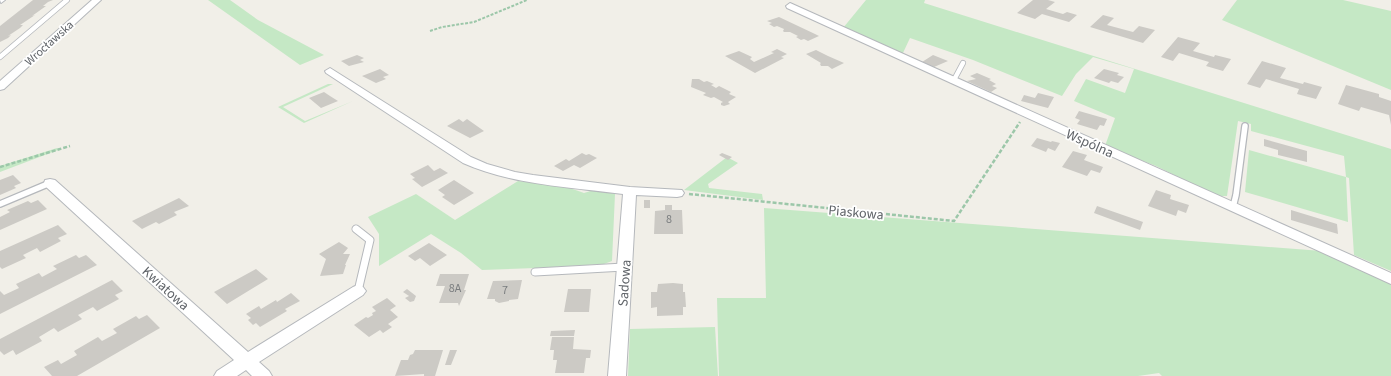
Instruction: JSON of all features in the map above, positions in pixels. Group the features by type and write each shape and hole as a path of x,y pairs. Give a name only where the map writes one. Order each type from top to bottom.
{"street":[{"name":"Wrocławska","path":"0,87 97,0"},
{"name":"Wspólna","path":"790,6 1391,279"},
{"path":"330,71 468,160 483,167 527,178 630,190 677,193"},
{"path":"0,74 16,73"},
{"name":"Kwiatowa","path":"50,183 263,376"},
{"name":"Sadowa","path":"617,376 626,267 630,190"},
{"path":"223,376 358,291"}],"lane":[{"path":"0,57 67,0"},
{"path":"951,80 955,78 963,63"},
{"path":"1233,207 1236,196 1245,126"},
{"path":"0,204 50,183"},
{"path":"356,229 370,240 358,291"},
{"path":"535,272 626,267"}],"path":[{"path":"430,31 442,27 474,22 527,0"},
{"name":"Piaskowa","path":"677,193 954,221 1025,113"},
{"path":"0,167 70,146"}],"green space":[{"path":"208,0 230,0 258,20 324,55 300,65"},
{"path":"866,0 925,0 924,3 1391,149 1391,271 1354,255 1349,178 1346,177 1344,156 1251,131 1251,124 1238,121 1227,196 1217,196 1156,166 1105,146 1115,118 1074,101 1086,79 1125,93 1134,69 1093,57 1076,74 1062,96 973,60 910,38 902,55 843,28"},
{"path":"1237,0 1343,0 1391,11 1391,90 1222,20"},
{"path":"328,84 333,84 283,107 305,121 353,101 304,123 278,107"},
{"path":"57,148 58,150 0,172 0,166"},
{"path":"1249,150 1346,177 1348,222 1245,192"},
{"path":"727,157 738,163 708,184 709,188 762,194 763,200 684,190"},
{"path":"518,181 564,186 584,193 597,189 615,194 612,261 604,264 482,270 461,253 431,234 379,266 379,234 368,217 416,194 455,220"},
{"path":"764,208 1322,251 1391,283 1391,376 1162,376 1159,373 1138,376 719,376 717,298 766,298"},
{"path":"715,327 718,376 628,376 630,329"}],"building":[{"path":"33,0 53,0 48,2 43,6 46,6 20,25 23,25 8,36 11,35 8,38 0,42 0,26"},
{"path":"1033,0 1048,0 1055,2 1046,9 1063,14 1067,12 1077,15 1069,22 1042,14 1035,19 1017,13"},
{"path":"1103,15 1114,18 1107,25 1133,32 1139,26 1155,30 1143,43 1090,27"},
{"path":"779,17 819,36 808,41 804,39 801,40 796,37 798,36 790,32 784,32 784,29 777,26 774,27 769,24 772,23 767,21"},
{"path":"1178,37 1200,43 1193,51 1214,57 1215,55 1231,59 1223,71 1206,66 1209,62 1179,53 1173,61 1161,57"},
{"path":"777,49 787,54 781,57 784,58 755,73 725,56 739,51 752,57 750,59 754,62 774,53 771,52"},
{"path":"816,50 844,63 832,69 828,66 821,66 821,63 806,54"},
{"path":"357,55 364,58 360,60 364,62 349,66 341,61"},
{"path":"933,55 948,61 934,67 922,62"},
{"path":"1262,61 1286,68 1280,78 1322,87 1316,99 1297,94 1299,89 1266,79 1260,88 1247,84"},
{"path":"380,69 389,75 383,77 386,79 376,83 362,76"},
{"path":"1104,69 1119,73 1117,75 1124,77 1118,83 1111,81 1109,83 1094,78"},
{"path":"977,73 991,79 989,80 996,84 992,86 997,88 991,92 967,81 976,79 970,76"},
{"path":"692,79 699,79 704,82 707,81 714,84 711,85 716,88 719,86 731,92 729,94 736,97 728,102 730,104 724,106 721,105 723,102 714,97 711,98 703,95 706,93 691,87"},
{"path":"1346,85 1379,94 1379,97 1391,101 1391,125 1389,115 1361,107 1359,111 1338,104"},
{"path":"324,92 338,101 321,108 309,98"},
{"path":"1038,93 1054,97 1048,108 1021,101 1024,95 1035,98"},
{"path":"1079,111 1107,119 1104,126 1100,125 1097,130 1077,124 1080,120 1075,118"},
{"path":"459,119 463,122 467,119 484,131 470,138 447,126"},
{"path":"1037,138 1060,143 1055,151 1048,148 1046,152 1031,146"},
{"path":"1264,139 1307,151 1307,162 1278,155 1278,150 1264,146"},
{"path":"1073,151 1087,155 1084,160 1103,167 1100,173 1091,170 1087,176 1062,167"},
{"path":"582,153 586,155 589,154 597,158 580,168 574,165 563,171 554,166 566,159 569,161"},
{"path":"722,153 732,157 728,160 719,155"},
{"path":"428,165 434,171 440,168 448,173 422,187 412,179 415,178 410,174"},
{"path":"13,175 21,183 14,186 16,188 0,195 0,180"},
{"path":"454,180 474,193 454,205 442,197 445,195 438,190"},
{"path":"1156,190 1171,195 1170,199 1189,205 1186,213 1178,210 1176,216 1148,206"},
{"path":"179,198 189,206 174,212 177,215 159,224 156,222 142,229 132,221"},
{"path":"38,200 47,209 0,230 0,217 10,212 7,210 28,201 31,203"},
{"path":"644,200 650,200 650,208 644,208"},
{"path":"665,205 672,205 672,210 682,210 683,234 654,234 655,211 665,210"},
{"path":"1097,206 1143,222 1140,230 1094,213"},
{"path":"1291,210 1337,224 1338,234 1291,220"},
{"path":"58,225 67,234 58,238 61,241 40,252 37,248 23,255 26,258 2,269 0,267 0,251"},
{"path":"339,242 348,248 343,254 350,254 343,274 320,276 326,259 319,254"},
{"path":"429,243 447,255 430,266 420,258 415,261 408,256"},
{"path":"76,255 79,258 86,255 97,265 0,314 0,291 4,295 19,288 16,284 39,273 42,277 57,269 53,266"},
{"path":"256,269 268,279 227,304 214,292"},
{"path":"440,274 469,274 464,290 466,290 459,306 458,303 439,303 445,286 436,286"},
{"path":"112,280 123,291 115,295 119,299 97,311 93,307 78,315 82,319 58,332 54,328 39,337 42,341 16,355 13,350 4,355 0,351 0,339"},
{"path":"522,280 518,299 499,303 495,301 495,299 487,299 493,281"},
{"path":"658,284 683,284 686,307 683,307 683,315 657,316 657,307 651,308 651,292 657,292"},
{"path":"407,289 416,296 414,301 410,302 405,298 409,296 403,292"},
{"path":"568,289 591,289 589,312 564,312"},
{"path":"291,293 300,301 285,309 287,311 260,327 256,323 253,325 248,320 251,318 246,314 259,306 261,309 276,300 277,302"},
{"path":"387,298 396,306 390,310 398,317 388,324 392,327 383,333 380,330 369,337 354,325 366,317 368,318 373,315 372,313 376,311 372,307"},
{"path":"147,315 160,328 77,376 52,376 44,367 58,360 61,364 77,355 74,351 98,337 102,341 117,333 113,329 136,316 139,319"},
{"path":"575,330 574,336 550,336 551,331"},
{"path":"552,337 574,337 573,349 591,350 590,358 586,358 584,373 555,373 557,360 553,360 554,350 550,350"},
{"path":"415,350 443,350 435,376 424,376 424,374 395,376 401,360 408,360 410,355 413,354"},
{"path":"450,350 457,350 451,365 445,365"}]}
